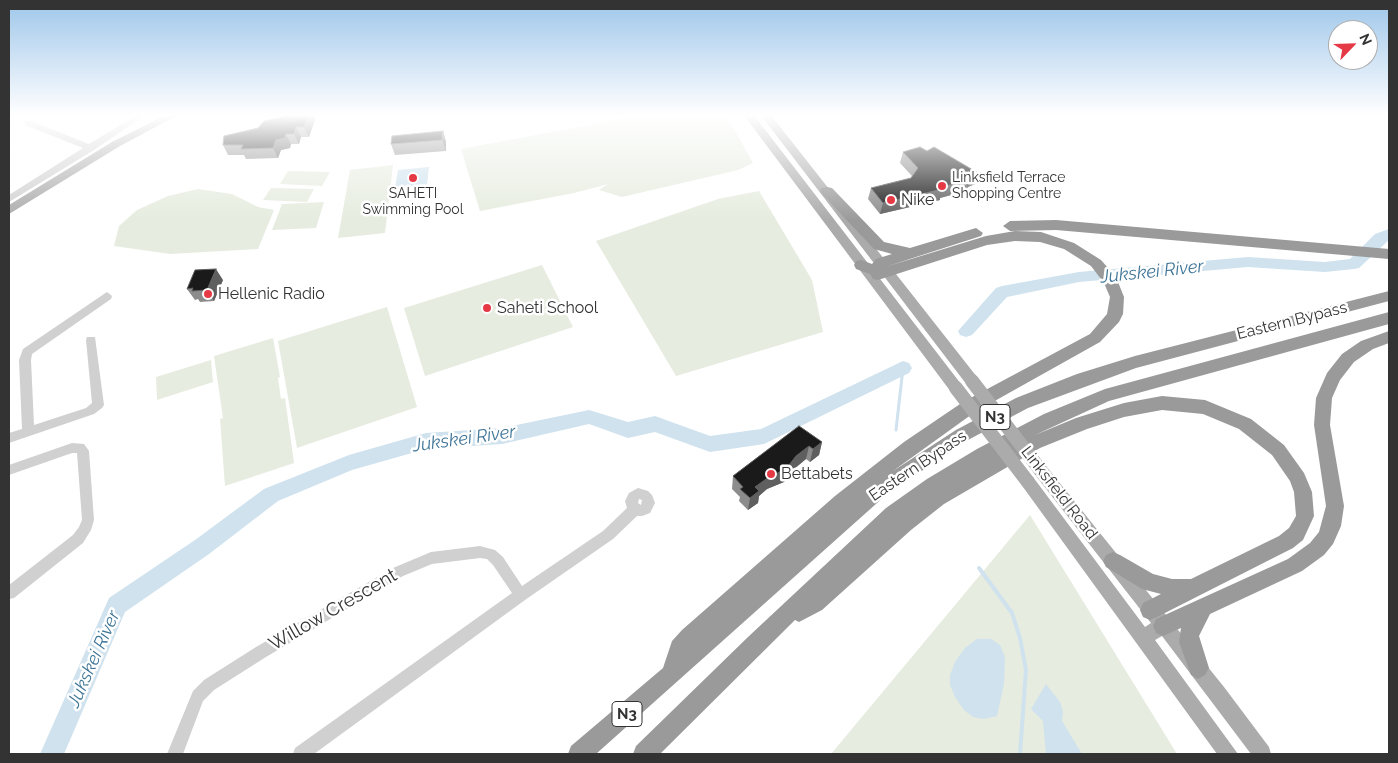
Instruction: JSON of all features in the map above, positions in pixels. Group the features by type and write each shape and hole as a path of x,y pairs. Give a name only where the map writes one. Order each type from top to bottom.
{"highway":[{"path":"827,191 879,246 909,252"},
{"path":"881,271 909,252 977,232 1029,225 1056,225 1389,254"},
{"path":"673,673 675,658 679,648 688,637 841,502 942,424 1007,385 1081,346 1104,330 1111,322 1116,306 1117,297 1111,281 1096,264 1060,242 1041,237 1015,236 986,241 881,271 860,265"},
{"name":"Eastern Bypass","path":"579,754 673,673 880,488 934,452 997,416 1047,392 1135,362 1389,296"},
{"name":"Eastern Bypass","path":"644,754 784,617 907,503 933,485 1024,432 1072,410 1142,385 1389,318"},
{"path":"1163,626 1202,610 1295,565 1317,549 1326,538 1332,526 1335,506 1322,432 1324,398 1333,377 1348,358 1367,345 1389,337"},
{"path":"784,617 806,610 816,603 904,524 938,498 1034,443 1082,423 1124,410 1162,403 1205,406 1245,424 1278,450 1290,465 1304,492 1304,516 1296,534 1286,542 1190,588 1150,610"},
{"path":"1113,561 1160,586 1190,588"},
{"path":"1198,668 1189,642 1189,634 1202,610"}],"main road":[{"path":"9,210 107,150"},
{"name":"Linksfield Road","path":"774,150 860,265 1028,482 1228,754"},
{"name":"Linksfield Road","path":"794,150 827,191 881,271 972,381 1150,610 1198,668 1262,754"},
{"path":"881,271 926,341 936,362"},
{"path":"1129,621 1150,610"},
{"path":"1141,638 1163,626"}],"street":[{"path":"9,199 88,150"},
{"path":"28,432 25,360 27,352 107,296"},
{"path":"9,438 90,411 98,405 91,340"},
{"path":"9,470 72,448 80,448 83,452 88,520 85,530 78,539 9,593"},
{"path":"301,754 520,595 608,535 635,509"},
{"name":"Willow Crescent","path":"175,754 198,696 209,685 269,647 404,569 431,558 480,552 490,554 498,561 512,580 520,595"}],"shaded area":[{"path":"461,150 746,150 753,163 738,170 622,197 599,190 608,184 574,193 480,211"},
{"path":"393,165 385,233 338,238 350,170"},
{"path":"288,171 330,172 322,186 280,184"},
{"path":"271,188 314,189 307,202 263,200"},
{"path":"198,189 232,194 258,207 274,210 258,249 170,254 114,246 119,226 137,210 168,196"},
{"path":"759,191 812,280 823,332 676,376 596,241 718,199"},
{"path":"324,202 316,228 272,230 282,204"},
{"path":"542,265 573,327 425,376 404,308"},
{"path":"387,307 417,407 297,448 278,341"},
{"path":"273,338 280,377 278,378 281,399 285,398 294,463 225,486 220,419 223,418 214,356"},
{"path":"211,360 213,382 157,400 156,377"},
{"path":"1030,515 1177,754 831,754"}],"water":[{"name":"SAHETI Swimming Pool","path":"429,167 427,185 395,188 398,170"},
{"path":"977,639 991,639 1000,645 1005,657 1004,684 997,716 984,719 973,717 964,710 955,697 950,685 950,675 955,662 965,648"},
{"path":"1046,684 1060,702 1063,712 1062,721 1082,754 1046,754 1043,721 1031,709"}],"building":[{"path":"911,150 938,150 978,173 968,178 970,180 942,187 943,189 883,203 871,188 911,178 918,168 903,152"},
{"path":"216,269 207,290 192,291 193,288 187,289 195,270"},
{"path":"799,426 822,442 813,449 809,446 796,456 786,469 769,477 755,487 759,491 750,498 740,489 743,487 733,476"}],"waterway":[{"name":"Jukskei River","path":"966,331 1002,292 1079,277 1248,262 1325,267 1354,264 1380,238 1389,234"},
{"path":"896,430 903,368"},
{"name":"Jukskei River","path":"52,754 117,605 202,547 271,495 349,463 426,441 502,436 589,417 628,430 655,424 710,444 764,436 903,368"},
{"name":"Jukskei River","path":"979,568 1012,613 1020,638 1026,670 1020,754"}],"place":[{"name":"SAHETI Swimming Pool","path":"413,178"},
{"name":"Linksfield Terrace Shopping Centre","path":"942,186"},
{"name":"Nike","path":"891,200"},
{"name":"Hellenic Radio","path":"208,294"},
{"name":"Saheti School","path":"487,308"},
{"name":"Bettabets","path":"771,474"}]}
